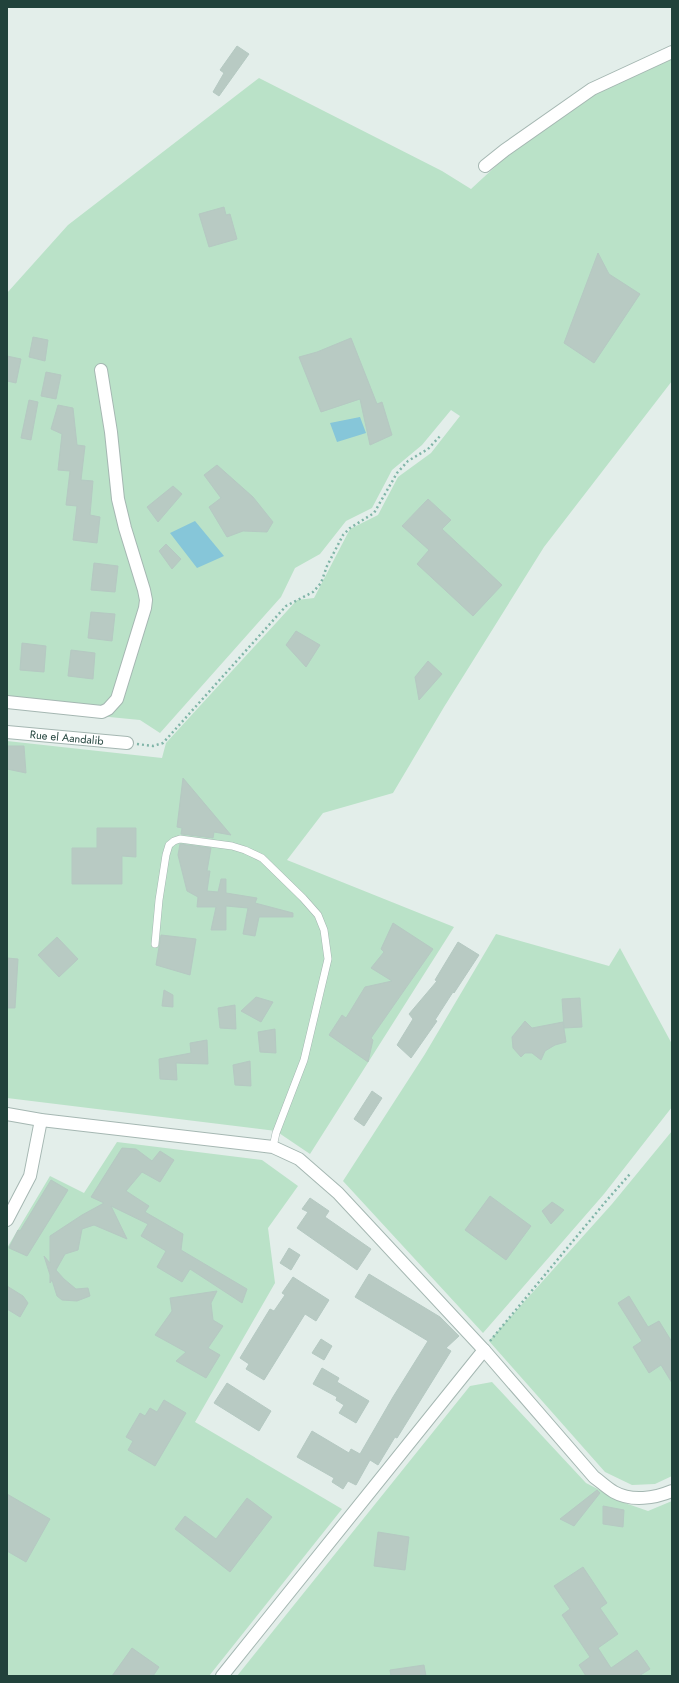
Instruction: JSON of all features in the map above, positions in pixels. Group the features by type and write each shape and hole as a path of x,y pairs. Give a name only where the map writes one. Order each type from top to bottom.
{"street":[{"path":"485,166 505,150 592,89 672,52"},
{"path":"7,702 102,712 108,709 117,699 145,608 144,590 118,500 111,432 101,370"},
{"name":"Rue el Aandalib","path":"7,732 127,743"},
{"path":"7,1114 41,1120 273,1147 299,1160 338,1193 484,1350 594,1477 616,1493 637,1498 659,1497 672,1491"},
{"path":"7,1220 30,1176 41,1120"},
{"path":"222,1676 484,1350"}],"lane":[{"path":"155,944 159,900 166,855 169,845 180,839 232,846 262,858 303,898 318,915 324,930 328,959 304,1060 276,1133 273,1147"}],"path":[{"path":"127,743 153,746 163,743 286,606 313,592 322,583 326,566 343,536 350,528 374,513 397,473 408,461 428,449 441,435"},
{"path":"484,1350 630,1174"}],"green space":[{"path":"672,57 672,381 544,547 444,707 393,793 323,813 287,860 454,927 310,1154 276,1131 7,1098 7,741 162,758 166,743 297,600 314,598 350,529 378,515 398,477 431,453 460,416 451,410 422,445 392,470 372,508 346,521 320,554 295,568 281,597 160,733 140,720 7,707 7,293 68,225 259,78 442,171 471,189 521,143 600,90"},
{"path":"496,934 609,966 620,948 672,1044 672,1107 604,1194 483,1333 343,1181 425,1054"},
{"path":"672,1131 672,1476 655,1484 632,1485 605,1472 489,1341 612,1204"},
{"path":"117,1142 262,1160 298,1186 268,1228 275,1283 195,1422 342,1509 209,1676 7,1676 7,1248 50,1176 84,1193"},
{"path":"492,1382 586,1483 625,1503 648,1511 672,1501 672,1676 237,1676 470,1386"}],"water":[{"path":"360,417 366,433 337,442 330,423"},
{"path":"195,521 224,556 197,568 170,533"}],"building":[{"path":"237,46 249,54 219,96 213,92 224,73 220,70"},
{"path":"224,207 226,215 230,214 237,239 209,247 199,214"},
{"path":"598,253 609,274 640,294 594,363 564,343"},
{"path":"33,337 48,340 45,361 29,357"},
{"path":"351,338 377,404 382,402 392,435 370,445 360,399 321,412 299,357 317,352"},
{"path":"7,356 21,359 16,383 7,381"},
{"path":"46,372 61,375 56,399 41,396"},
{"path":"29,400 38,402 31,440 21,438"},
{"path":"58,405 73,408 77,445 85,446 81,480 93,481 90,515 100,517 97,543 73,540 77,506 66,505 70,471 58,470 62,434 51,429"},
{"path":"217,465 253,497 273,522 267,532 243,531 227,537 209,507 221,498 204,475"},
{"path":"173,486 182,494 158,522 147,507"},
{"path":"428,499 451,520 442,529 502,585 473,616 417,564 429,550 402,526"},
{"path":"166,544 181,559 172,569 159,551"},
{"path":"94,563 118,566 115,592 91,590"},
{"path":"91,612 115,614 112,641 88,638"},
{"path":"296,631 320,645 306,667 286,645"},
{"path":"22,643 46,646 44,672 20,670"},
{"path":"71,650 95,653 93,679 68,676"},
{"path":"428,661 442,674 419,700 415,677"},
{"path":"7,746 24,746 26,773 7,769"},
{"path":"183,778 231,835 214,832 213,838 181,834 182,828 177,827"},
{"path":"97,828 136,828 136,857 122,856 122,884 72,884 72,848 97,848"},
{"path":"180,844 211,848 207,871 210,871 207,891 218,892 221,879 226,879 226,893 257,898 255,903 293,913 293,917 259,917 255,936 243,934 248,908 226,906 226,930 211,930 216,907 197,907 198,897 187,891 178,855"},
{"path":"393,923 433,949 371,1038 373,1040 368,1062 329,1035 342,1015 346,1018 365,987 392,981 371,968 384,952 381,949"},
{"path":"161,935 196,939 190,975 156,965"},
{"path":"57,937 78,959 59,977 38,955"},
{"path":"458,942 479,955 435,1020 437,1021 411,1058 397,1045 413,1019 409,1014 437,981 435,980"},
{"path":"7,958 18,959 15,1008 7,1008"},
{"path":"164,990 173,995 173,1007 162,1006"},
{"path":"256,997 273,1002 261,1022 241,1011"},
{"path":"580,998 582,1027 564,1028 562,999"},
{"path":"235,1005 236,1029 220,1028 218,1008"},
{"path":"525,1021 532,1028 563,1022 566,1042 555,1045 545,1051 541,1060 532,1053 525,1053 521,1057 513,1048 512,1037"},
{"path":"275,1029 276,1053 260,1052 258,1032"},
{"path":"207,1040 208,1064 176,1063 177,1080 160,1079 159,1059 191,1053 190,1043"},
{"path":"250,1061 251,1086 235,1085 233,1065"},
{"path":"372,1091 382,1098 364,1126 354,1119"},
{"path":"122,1148 136,1149 152,1161 160,1151 174,1160 160,1182 142,1172 126,1191 149,1206 145,1212 183,1234 181,1250 247,1289 242,1303 190,1269 182,1282 157,1267 166,1251 141,1236 148,1224 111,1206 127,1239 94,1225 82,1229 78,1250 65,1254 56,1270 76,1289 88,1288 90,1296 77,1301 62,1300 57,1296 52,1280 50,1283 50,1275 44,1256 50,1263 50,1236 82,1215 104,1203 91,1197"},
{"path":"51,1180 68,1190 27,1256 9,1248 18,1230 20,1231"},
{"path":"490,1196 531,1226 506,1260 465,1230"},
{"path":"310,1198 329,1211 325,1217 371,1249 357,1270 297,1228 308,1212 302,1209"},
{"path":"552,1202 564,1210 551,1224 542,1211"},
{"path":"289,1248 300,1255 291,1270 280,1263"},
{"path":"369,1274 440,1317 459,1336 446,1348 451,1351 397,1438 395,1437 378,1465 370,1460 356,1485 348,1481 343,1489 332,1482 334,1478 297,1457 312,1431 349,1453 351,1449 360,1454 428,1341 355,1297"},
{"path":"293,1277 329,1300 316,1321 305,1314 264,1380 246,1369 249,1364 240,1358 270,1309 274,1311 285,1295 282,1293"},
{"path":"7,1286 23,1296 28,1303 20,1317 7,1309"},
{"path":"217,1291 211,1303 213,1320 223,1326 208,1348 220,1355 206,1378 176,1361 186,1352 155,1335 172,1311 170,1298"},
{"path":"629,1296 648,1327 659,1321 672,1342 672,1383 661,1365 649,1373 633,1347 642,1341 618,1303"},
{"path":"321,1339 332,1346 324,1360 312,1353"},
{"path":"322,1368 339,1378 337,1382 369,1401 356,1423 339,1413 344,1405 336,1400 337,1397 313,1384"},
{"path":"227,1383 271,1411 259,1431 214,1403"},
{"path":"164,1400 186,1413 155,1466 128,1450 133,1441 126,1437 140,1413 145,1416 150,1408 157,1412"},
{"path":"597,1490 600,1493 574,1526 560,1519"},
{"path":"7,1494 50,1519 26,1562 7,1551"},
{"path":"247,1498 272,1517 230,1572 175,1529 185,1516 216,1539"},
{"path":"603,1506 624,1510 623,1527 603,1524"},
{"path":"378,1532 409,1537 405,1570 374,1566"},
{"path":"583,1567 607,1603 600,1608 618,1634 598,1648 611,1668 637,1650 650,1669 639,1676 586,1676 579,1665 590,1657 562,1615 570,1609 554,1586"},
{"path":"132,1648 159,1667 153,1676 112,1676"},
{"path":"424,1665 426,1676 391,1676 390,1670"}]}
